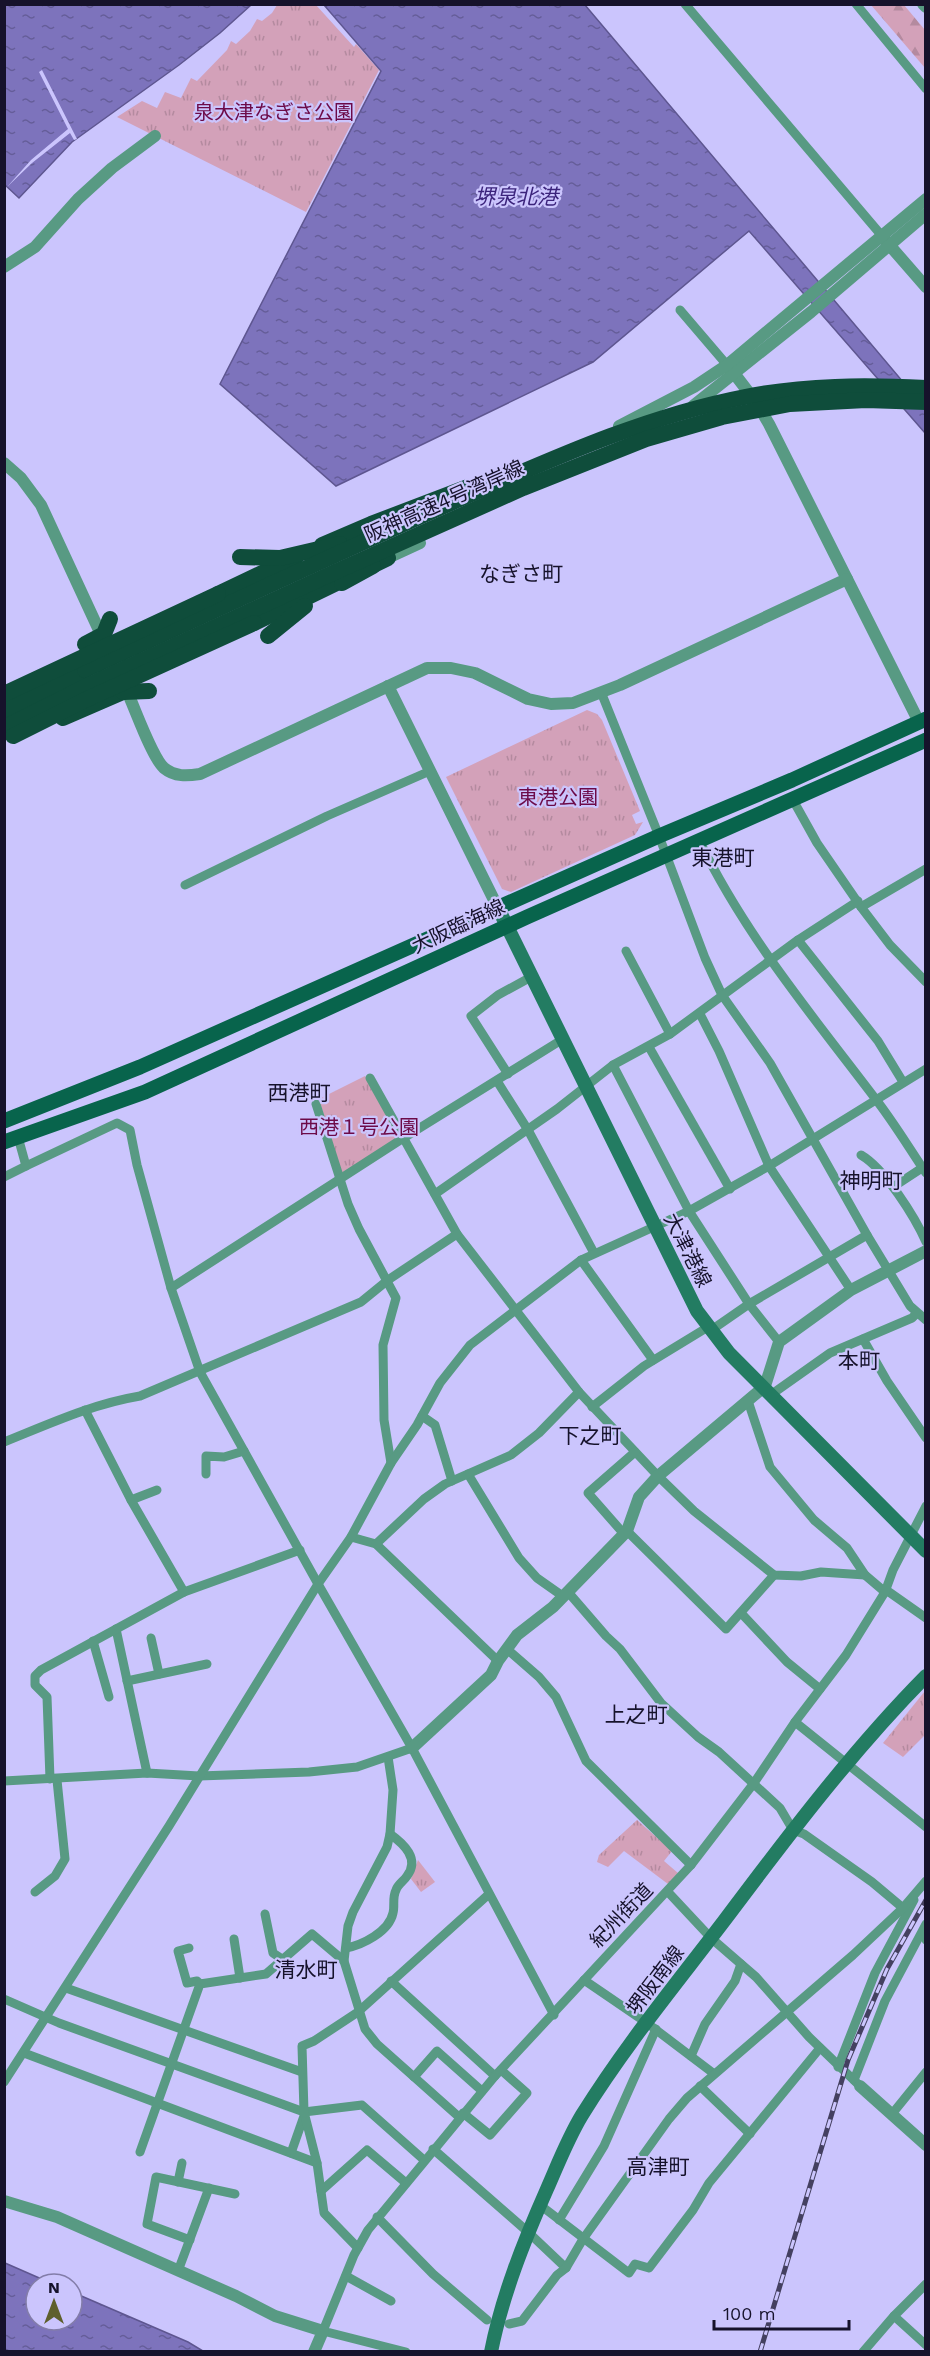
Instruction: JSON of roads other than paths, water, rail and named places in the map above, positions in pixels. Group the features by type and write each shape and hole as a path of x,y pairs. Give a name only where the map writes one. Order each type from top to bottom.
{"highway":[{"name":"阪神高速4号湾岸線","path":"4,711 139,646 514,476 640,425 746,396 827,387 926,388"},
{"name":"阪神高速4号湾岸線","path":"7,735 91,684 476,509 607,454 722,417 756,409 829,401 926,402"},
{"path":"240,557 280,558 337,545 388,528 514,476"},
{"path":"4,693 371,524 468,487"},
{"path":"268,636 325,592 476,509"},
{"path":"7,735 254,623 388,558"},
{"path":"4,693 69,652 104,634 110,619"},
{"path":"7,735 87,708 123,692 149,691"}],"main road":[{"name":"大阪臨海線","path":"4,1121 140,1067 659,836 792,780 922,720"},
{"name":"大阪臨海線","path":"11,1140 145,1092 666,854 925,742"},
{"name":"大津港線","path":"498,908 681,1280 709,1329 729,1353 926,1551"},
{"name":"堺阪南線","path":"491,2352 499,2319 528,2232 566,2145 582,2115 651,2026 711,1938 793,1830 899,1703 926,1676"}],"street":[{"path":"685,4 926,287"},
{"path":"856,4 926,89"},
{"path":"4,267 35,247 78,199 112,168 155,136"},
{"path":"7,735 121,678 388,558 579,467 697,404 731,370 885,240 926,199"},
{"path":"885,240 926,214"},
{"path":"680,310 756,402 769,424 847,579 922,720"},
{"path":"4,700 108,650 468,487 628,422 731,370"},
{"path":"4,463 21,478 41,505 155,754 163,767 175,774 186,776 200,774 427,668 451,668 475,673 528,699 550,704 573,703 847,579"},
{"path":"388,686 498,908"},
{"path":"601,692 705,958 722,995 770,1063 867,1235 910,1306 926,1320"},
{"path":"185,885 327,816 430,771"},
{"path":"793,800 817,843 859,904 890,945 926,982"},
{"path":"699,840 736,909 770,961 876,1099 924,1171 893,1187"},
{"path":"435,1194 528,1130 613,1065 649,1047 700,1014 722,995 798,940 859,904 926,869"},
{"path":"798,940 878,1041 903,1082"},
{"path":"626,951 670,1034"},
{"path":"508,1074 471,1016 498,995 531,977"},
{"path":"700,1014 719,1051 769,1166 851,1290"},
{"path":"171,1288 402,1138 563,1039"},
{"path":"649,1047 730,1188"},
{"path":"613,1065 689,1211 749,1304 779,1342"},
{"path":"4,2082 254,1691 318,1584 351,1537 391,1463 422,1416 440,1383 470,1345 581,1260 689,1211 769,1166 926,1069"},
{"path":"370,1078 457,1234 579,1392 658,1476 694,1511 774,1575 801,1576 821,1572 866,1575"},
{"path":"497,1081 528,1130 594,1253"},
{"path":"316,1104 348,1204 396,1298 383,1345 384,1420 391,1463"},
{"path":"4,1177 117,1123 130,1130 137,1165 171,1288 200,1372 412,1748 554,2015"},
{"path":"11,1140 26,1166"},
{"path":"861,1155 872,1161 893,1187 926,1242"},
{"path":"4,1442 85,1410 140,1396 361,1302 388,1280 457,1234"},
{"path":"592,1407 653,1360 867,1235"},
{"path":"768,1390 779,1342 851,1290 926,1251"},
{"path":"581,1260 653,1360"},
{"path":"4,1781 147,1773 199,1776 348,1768 412,1748 491,1675 517,1635 566,1594 625,1533 639,1497 658,1476 748,1401 830,1353 912,1318 917,1313"},
{"path":"863,1339 887,1381 926,1438"},
{"path":"376,1544 424,1499 452,1481 511,1455 539,1433 579,1392"},
{"path":"748,1401 770,1467 808,1513 847,1548 866,1575 885,1592 889,1592 926,1618"},
{"path":"85,1410 131,1500 184,1592"},
{"path":"422,1416 435,1425 452,1481"},
{"path":"206,1474 206,1456 224,1457 244,1451"},
{"path":"635,1452 588,1493 625,1533 726,1629 774,1575"},
{"path":"468,1474 519,1558 537,1578 566,1594 620,1648 661,1703 780,1808 793,1830 804,1834 872,1882 903,1908"},
{"path":"131,1500 157,1490"},
{"name":"紀州街道","path":"322,2334 358,2248 377,2217 498,2073 691,1865 754,1783 795,1722 846,1655 885,1592 926,1506"},
{"path":"351,1537 376,1544 498,1661"},
{"path":"35,1892 55,1876 65,1859 54,1779 47,1697 35,1685 35,1676 41,1670 184,1592 300,1550"},
{"path":"741,1613 787,1662 820,1689"},
{"path":"117,1629 147,1773"},
{"path":"151,1638 159,1674"},
{"path":"93,1641 109,1697"},
{"path":"508,1650 539,1677 556,1698 586,1761 691,1865"},
{"path":"127,1681 207,1664"},
{"path":"795,1722 926,1827"},
{"path":"388,1757 393,1790 390,1834 387,1847 353,1912 348,1926 344,1961 364,2029 377,2044 414,2077 490,2135 527,2093 498,2073 391,1982"},
{"path":"346,1948 367,1940 391,1919 394,1912 395,1891 411,1870 413,1862 410,1854 402,1843 390,1834"},
{"path":"509,2324 522,2321 557,2275 566,2268 583,2240 669,2119 700,2086 903,1908 926,1881"},
{"path":"668,1892 711,1938 741,1964 838,2067 926,2145"},
{"path":"838,2067 875,1973 918,1892"},
{"path":"358,2248 324,2213 317,2163 304,2114 302,2046 314,2042 358,2012 489,1894"},
{"path":"265,1914 273,1953 282,1959"},
{"path":"857,2083 885,2001 926,1924"},
{"path":"189,1948 178,1951 187,1983 197,1981 200,1984 266,1974 312,1934 344,1961"},
{"path":"234,1939 240,1978"},
{"path":"692,2055 705,2024 735,1981 741,1964"},
{"path":"584,1980 692,2055 713,2073"},
{"path":"140,2152 200,1984"},
{"path":"66,1988 302,2072"},
{"path":"4,1999 47,2018 304,2114 362,2105 424,2160"},
{"path":"559,2220 604,2146 651,2026"},
{"path":"540,2205 629,2274 635,2264 649,2268 693,2210 709,2183 820,2048"},
{"path":"414,2077 437,2051 482,2091"},
{"path":"24,2053 317,2163"},
{"path":"892,2114 926,2072"},
{"path":"700,2086 750,2134"},
{"path":"291,2153 304,2114"},
{"path":"433,2149 566,2268"},
{"path":"321,2191 367,2150 406,2183"},
{"path":"178,2182 182,2163"},
{"path":"190,2240 147,2224 156,2177 235,2194"},
{"path":"178,2271 209,2188"},
{"path":"4,2201 57,2217 275,2316 322,2334 406,2352"},
{"path":"377,2217 433,2274 487,2320"},
{"path":"345,2276 391,2301"},
{"path":"863,2352 926,2284"},
{"path":"894,2316 926,2345"},
{"path":"314,2352 322,2334"}],"water":[{"path":"4,5 251,5 179,65 72,142 19,198 5,185"},
{"name":"堺泉北港","path":"324,5 585,5 925,408 925,433 749,231 593,362 336,486 220,384 381,71"},
{"path":"5,2263 26,2272 24,2332 84,2332 84,2297 188,2342 203,2351 9,2351 5,2349"}],"railway":[{"path":"760,2352 848,2060 887,1969 926,1900"}],"district":[{"name":"なぎさ町","path":"521,574"},
{"name":"東港町","path":"723,858"},
{"name":"西港町","path":"299,1093"},
{"name":"神明町","path":"871,1181"},
{"name":"本町","path":"859,1361"},
{"name":"下之町","path":"590,1436"},
{"name":"上之町","path":"636,1715"},
{"name":"清水町","path":"306,1970"},
{"name":"高津町","path":"658,2167"}],"park label":[{"name":"泉大津なぎさ公園","path":"274,112"},
{"name":"東港公園","path":"558,797"},
{"name":"西港１号公園","path":"359,1127"}]}
